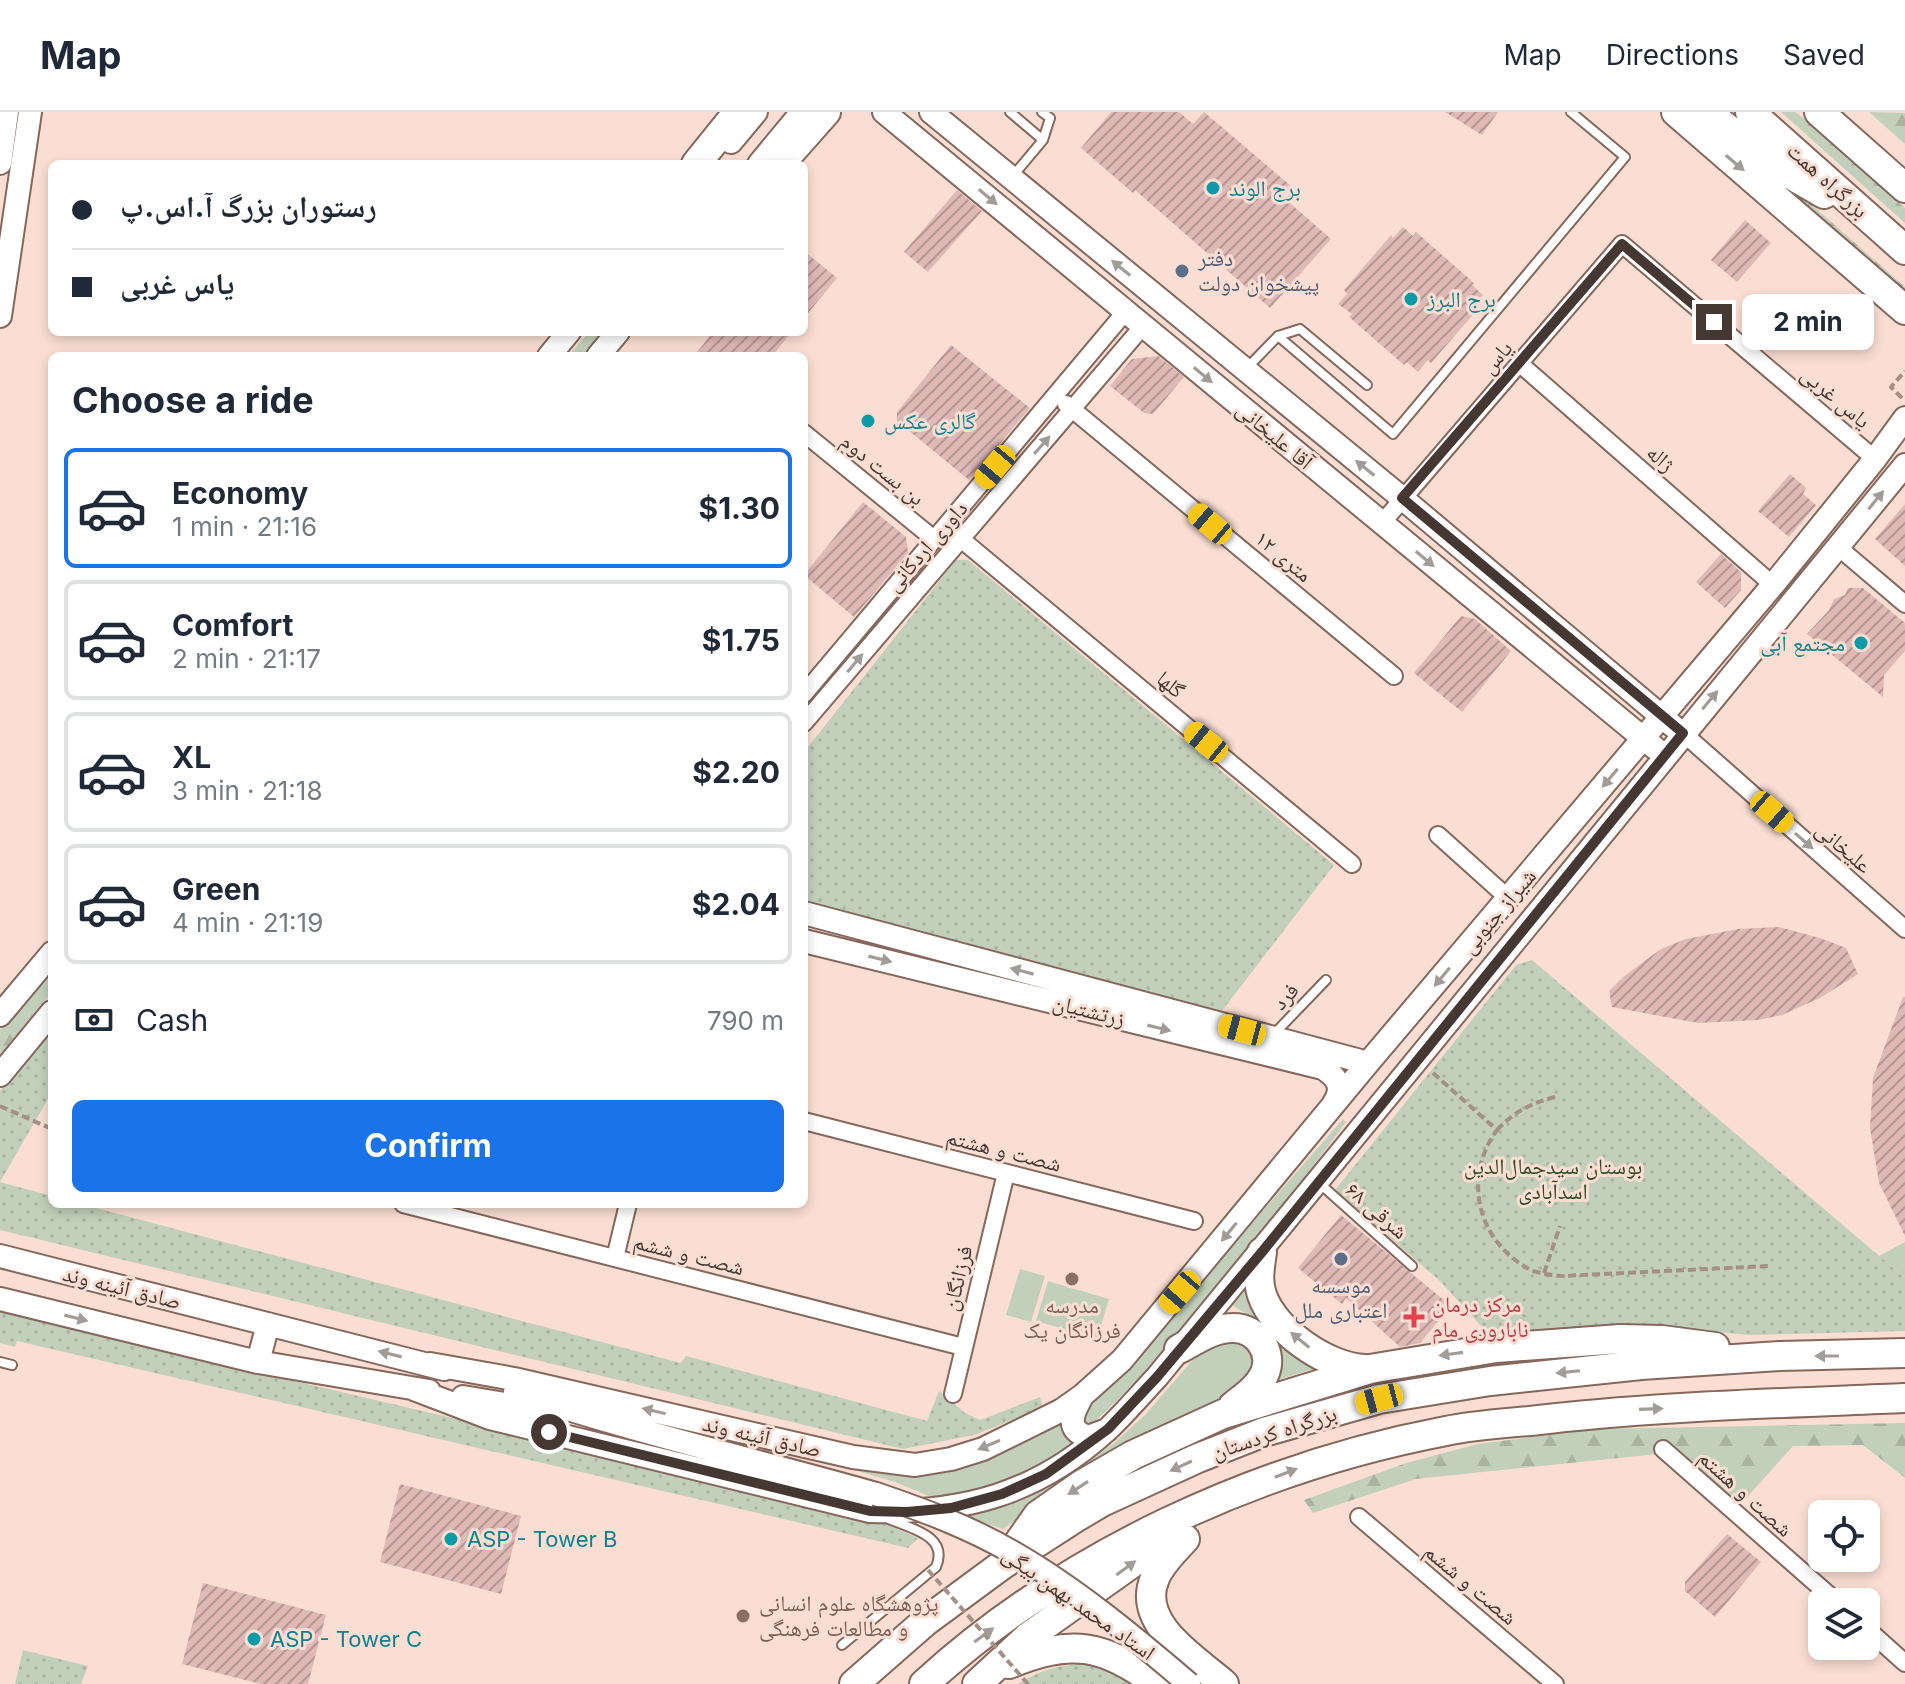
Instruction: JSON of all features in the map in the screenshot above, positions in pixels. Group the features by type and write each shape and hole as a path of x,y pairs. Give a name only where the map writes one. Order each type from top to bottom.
{"highway":[{"path":"699,160 738,112"},
{"path":"784,160 826,112"},
{"path":"1676,112 1905,310"},
{"path":"1707,112 1769,162 1876,223"},
{"name":"بزرگراه همت","path":"1750,112 1905,250"},
{"name":"بزرگراه همت","path":"1819,112 1905,188"},
{"path":"1262,1252 1258,1280 1262,1297 1272,1314 1305,1345 1333,1364 1350,1369 1370,1369"},
{"path":"1179,1349 1213,1331 1230,1327 1246,1329 1257,1336 1265,1348 1268,1361 1266,1372 1256,1388 1223,1414"},
{"path":"1002,1565 1038,1515 1081,1485 1133,1455 1223,1414 1370,1369 1496,1348 1620,1339 1662,1340 1780,1356"},
{"name":"بزرگراه کردستان","path":"854,1684 926,1621 1002,1565 1102,1502 1264,1432 1379,1399 1490,1381 1780,1356 1905,1353"},
{"name":"بزرگراه کردستان","path":"924,1684 951,1659 1024,1606 1140,1534 1227,1495 1299,1468 1376,1446 1449,1430 1621,1410 1905,1398"},
{"path":"1224,1684 1166,1633 1154,1613 1151,1589 1154,1579 1171,1555 1227,1495"},
{"path":"983,1678 1028,1637 1227,1495"},
{"path":"1132,1666 1129,1656 1138,1638 1149,1632 1166,1633"},
{"path":"983,1678 1043,1651 1070,1647 1110,1656 1132,1666 1157,1684"}],"main road":[{"path":"0,163 7,112"},
{"path":"0,316 10,175 30,112"},
{"path":"715,160 756,112"},
{"path":"762,160 802,112"},
{"name":"آقا علیخانی","path":"884,112 1665,757"},
{"name":"آقا علیخانی","path":"931,112 1683,733"},
{"path":"959,174 978,151"},
{"path":"1134,319 1154,295"},
{"path":"552,352 566,336"},
{"path":"601,352 615,336"},
{"name":"شیراز جنوبی","path":"1083,1395 1122,1360 1368,1063 1898,435 1905,418"},
{"name":"شیراز جنوبی","path":"873,1502 907,1512 951,1508 1002,1494 1046,1474 1108,1429 1157,1377 1262,1252 1905,465"},
{"name":"زرتشتیان","path":"808,914 1368,1063"},
{"name":"زرتشتیان","path":"808,942 1323,1068 1334,1075 1340,1085 1339,1095 1330,1110"},
{"path":"0,1015 48,958"},
{"path":"0,1003 25,986"},
{"path":"0,1075 48,1017"},
{"name":"صادق آئینه وند","path":"1,1257 430,1364 514,1379 853,1457 915,1465 951,1459 983,1449 1040,1423 1083,1395"},
{"name":"صادق آئینه وند","path":"0,1299 258,1362 597,1420"},
{"path":"258,1362 268,1324"},
{"name":"صادق آئینه وند","path":"430,1364 597,1420 873,1502"},
{"name":"صادق آئینه وند","path":"414,1389 490,1418 873,1502"},
{"path":"1083,1395 1071,1419 1073,1427 1080,1435 1088,1437 1108,1429"},
{"name":"استاد محمد بهمن بیگی","path":"873,1502 933,1514 1012,1552 1086,1603 1189,1684"}],"street":[{"name":"یاس","path":"1382,523 1622,244"},
{"name":"یاس غربی","path":"1622,244 1875,459"},
{"name":"داوری اردکانی","path":"808,689 1055,395 1134,319"},
{"name":"داوری اردکانی","path":"808,718 1073,409 1134,319"},
{"name":"ژاله","path":"1519,363 1773,585"},
{"name":"۱۲ متری","path":"1055,395 1394,676"},
{"name":"بن بست دوم","path":"808,436 934,539"},
{"path":"934,539 961,539"},
{"name":"گلها","path":"961,539 1352,864"},
{"path":"1838,547 1905,604"},
{"name":"علیخانی","path":"1683,733 1905,929"},
{"path":"1438,835 1508,898"},
{"name":"شصت و هشتم","path":"808,1122 1194,1221"},
{"name":"فرزانگان","path":"953,1394 1006,1173"},
{"name":"شصت و ششم","path":"419,1208 963,1347"},
{"path":"615,1258 627,1208"},
{"name":"شصت و هشتم","path":"1663,1449 1821,1588"},
{"name":"شصت و ششم","path":"1359,1517 1555,1684"},
{"path":"1880,1641 1905,1663"}],"lane":[{"path":"1010,112 1043,140"},
{"path":"1011,177 1043,140 1050,118 1042,112"},
{"path":"1278,336 1393,434 1625,157 1571,112"},
{"path":"1246,370 1278,336 1300,329 1367,385"},
{"name":"فرد","path":"1271,1038 1326,980"},
{"name":"۶۸ شرقی","path":"1317,1182 1412,1266"},
{"path":"0,1362 12,1365"},
{"path":"842,1645 936,1567 940,1556 940,1549 933,1541 873,1502"}],"path":[{"path":"1905,371 1891,387 1905,401"},
{"path":"1433,1073 1497,1130"},
{"path":"1555,1097 1512,1114 1481,1155 1477,1192 1482,1213 1495,1238 1510,1256 1533,1271 1562,1276 1768,1266"},
{"path":"0,1106 48,1127"},
{"path":"1544,1273 1560,1226"},
{"path":"928,1570 1028,1684"}],"green space":[{"path":"1781,112 1796,112 1905,208 1905,223"},
{"path":"1869,112 1905,113 1905,144"},
{"path":"1712,130 1778,175 1905,287 1905,299"},
{"path":"586,336 602,336 588,352 572,352"},
{"path":"956,560 968,560 1334,865 1222,1011 808,909 808,747"},
{"name":"بوستان سیدجمال‌الدین اسدآبادی","path":"1532,960 1905,1278 1905,1331 1749,1335 1677,1328 1533,1333 1483,1328 1441,1282 1335,1190 1516,965"},
{"path":"48,973 48,997 0,1054 0,1030"},
{"path":"48,1034 48,1099 0,1182 0,1091"},
{"path":"1343,1119 1346,1122 1293,1192 1147,1370 1087,1428 1081,1428 1096,1401"},
{"path":"0,1182 48,1195 48,1208 96,1208 681,1363 686,1356 927,1421 939,1391 965,1413 980,1420 1040,1397 1043,1408 974,1435 903,1449 0,1230"},
{"path":"1905,1242 1905,1278 1879,1256"},
{"path":"1020,1269 1045,1276 1031,1322 1006,1315"},
{"path":"1245,1279 1320,1367 1274,1381 1264,1325 1229,1303"},
{"path":"1048,1281 1109,1299 1097,1339 1036,1321"},
{"path":"0,1312 866,1515 918,1538 908,1548 17,1341 15,1347 0,1343"},
{"path":"1245,1336 1259,1363 1228,1396 1098,1463 1003,1529 966,1517 1041,1490 1088,1462 1146,1414 1202,1349"},
{"path":"1059,1422 1064,1436 1078,1446 1062,1459 948,1504 895,1482 854,1470 997,1454"},
{"path":"1905,1423 1905,1478 1863,1445 1793,1446 1739,1506 1677,1452 1416,1479 1313,1513 1304,1500 1406,1463 1478,1444 1594,1429"},
{"path":"23,1650 88,1666 81,1684 15,1684"},
{"path":"1078,1664 1110,1670 1139,1684 1018,1684 1047,1670"}],"building":[{"path":"1111,112 1179,112 1193,124 1204,112 1291,186 1282,196 1331,239 1270,308 1135,190 1133,193 1081,148"},
{"path":"1445,112 1498,112 1482,135"},
{"path":"957,190 982,211 928,272 904,252"},
{"path":"1745,220 1771,243 1737,282 1711,260"},
{"name":"برج البرز","path":"1403,227 1413,236 1416,232 1474,283 1472,285 1483,295 1474,305 1478,309 1431,363 1428,360 1418,372 1407,362 1404,365 1338,304 1347,294 1344,290 1391,235 1393,238"},
{"path":"808,254 837,278 808,313"},
{"path":"710,336 789,336 775,352 697,352"},
{"path":"951,345 1030,408 969,480 897,421 897,412"},
{"path":"1158,356 1184,377 1153,414 1144,413 1110,386 1132,359"},
{"path":"1790,474 1806,488 1803,494 1816,505 1789,537 1758,511"},
{"path":"863,502 906,537 908,553 854,617 808,578 808,570"},
{"path":"1905,504 1905,566 1875,539"},
{"path":"1721,554 1741,572 1741,590 1725,608 1696,582"},
{"name":"مجتمع آبی","path":"1848,588 1863,588 1905,623 1905,651 1884,675 1883,697 1807,634 1829,610 1834,599 1845,595"},
{"path":"1461,616 1475,619 1511,651 1462,712 1414,673"},
{"path":"1779,927 1846,948 1858,974 1820,998 1782,1015 1758,1020 1698,1023 1612,1007 1609,991 1661,949 1686,939 1738,929"},
{"path":"1903,997 1905,1236 1879,1183 1870,1128 1873,1078"},
{"path":"1341,1215 1451,1306 1420,1343 1400,1347 1346,1298 1342,1304 1298,1268"},
{"name":"ASP - Tower B","path":"400,1484 521,1516 501,1594 380,1562"},
{"path":"1727,1534 1761,1562 1715,1617 1685,1591 1685,1582"},
{"name":"ASP - Tower C","path":"203,1583 326,1615 308,1684 261,1684 182,1664"}],"place":[{"name":"برج الوند","path":"1213,188"},
{"name":"دفتر پیشخوان دولت","path":"1182,271"},
{"name":"برج البرز","path":"1411,299"},
{"name":"گالری عکس","path":"868,421"},
{"name":"مجتمع آبی","path":"1861,643"},
{"name":"موسسه اعتباری ملل","path":"1341,1259"},
{"name":"مدرسه فرزانگان یک","path":"1072,1279"},
{"name":"مرکز درمان ناباروری مام","path":"1414,1317"},
{"name":"ASP - Tower B","path":"451,1539"},
{"name":"پژوهشگاه علوم انسانی و مطالعات فرهنگی","path":"743,1616"},
{"name":"ASP - Tower C","path":"254,1639"}],"route":[{"path":"549,1432 870,1511 907,1512 951,1508 1002,1494 1046,1474 1108,1429 1157,1377 1262,1252 1683,733 1402,498 1622,244 1714,322"}]}
